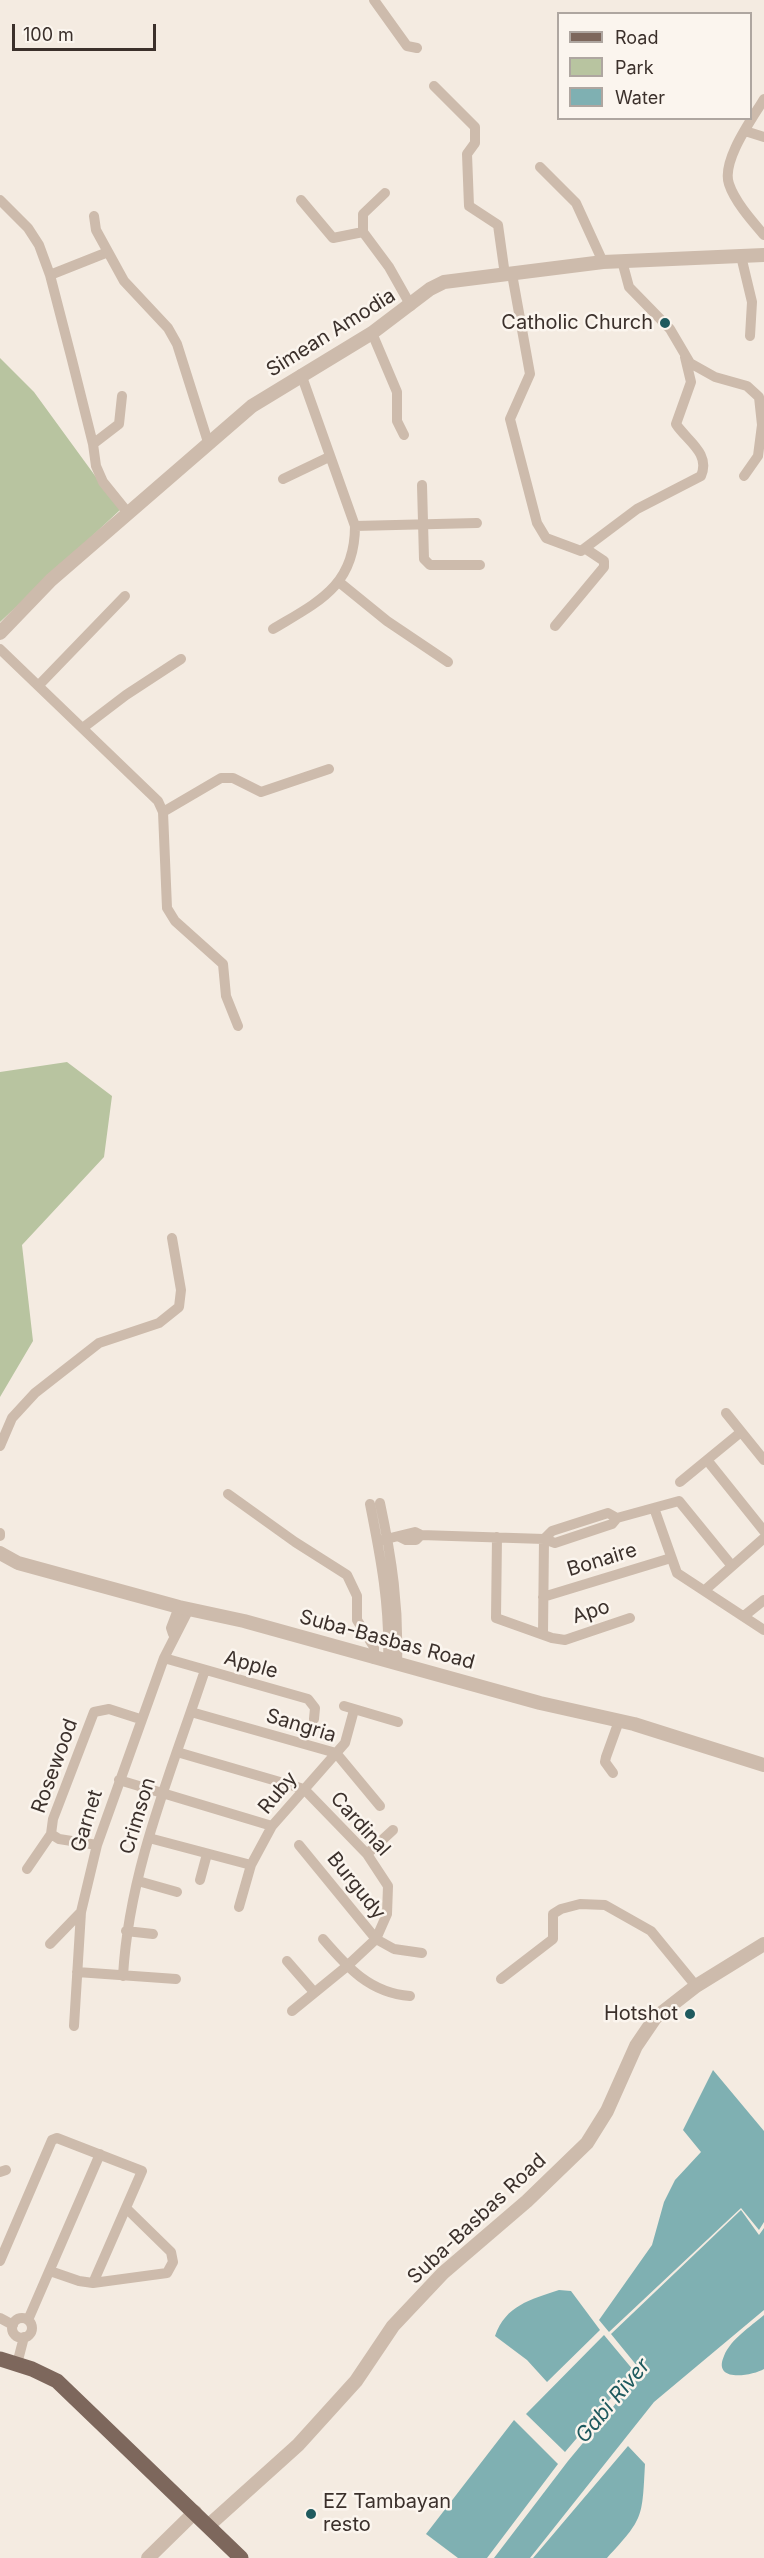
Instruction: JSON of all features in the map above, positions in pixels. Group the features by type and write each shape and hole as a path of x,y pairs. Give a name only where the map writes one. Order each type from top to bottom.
{"main road":[{"path":"9,2362 57,2381 241,2558"}],"street":[{"path":"374,0 407,46 417,48"},
{"path":"434,86 475,127 475,143 467,154 469,206 498,225 530,374 510,419 530,501 537,523 546,538 577,551 586,549 637,509 702,474 699,451 676,424 691,382 685,357 670,329 629,287 622,261"},
{"path":"752,119 764,99"},
{"path":"752,120 732,156 729,184 750,218 764,235"},
{"path":"745,131 764,137"},
{"path":"540,167 576,202 603,262"},
{"path":"385,193 363,214 363,232 389,267 411,306"},
{"path":"0,200 28,228 39,245 50,274 93,444 96,466 103,482 128,513"},
{"path":"301,200 333,238 363,232"},
{"path":"94,216 96,230 123,281 168,328 177,344 208,442"},
{"path":"50,274 108,252"},
{"name":"Simean Amodia","path":"0,633 51,580 252,406 301,374 372,333 411,306 430,289 444,282 603,262 764,255"},
{"path":"741,256 752,302 750,336"},
{"path":"372,333 397,392 397,421 404,435"},
{"path":"685,357 702,371 747,386 759,398 762,425 759,456 744,476"},
{"path":"273,629 327,596 339,582 354,554 356,526 329,457 301,374"},
{"path":"93,444 119,424 122,396"},
{"path":"283,479 329,457"},
{"path":"422,485 422,554 430,565 480,565"},
{"path":"356,526 477,523"},
{"path":"555,626 604,567 604,561 586,549"},
{"path":"339,582 387,621 448,662"},
{"path":"39,685 125,596"},
{"path":"0,649 84,727 158,801 163,812 166,908 174,921 223,964 226,996 238,1026"},
{"path":"84,727 126,695 181,659"},
{"path":"163,812 221,778 233,778 261,792 329,769"},
{"path":"0,1446 12,1418 35,1393 99,1343 159,1323 179,1307 181,1290 172,1238"},
{"path":"726,1413 764,1460"},
{"path":"680,1482 741,1432"},
{"path":"707,1460 764,1531"},
{"path":"228,1494 295,1542 347,1575 357,1596 357,1620 386,1662"},
{"path":"383,1540 400,1537 406,1540 416,1540 421,1535 544,1539 555,1543 612,1524 618,1518 679,1501 732,1566"},
{"path":"375,1504 399,1618 386,1662"},
{"path":"654,1508 677,1574 764,1630"},
{"name":"Apo","path":"497,1537 496,1618 565,1640 630,1618"},
{"path":"543,1634 544,1539"},
{"path":"705,1590 764,1539"},
{"name":"Suba-Basbas Road","path":"0,1553 18,1563 184,1608 244,1621 386,1662 619,1721 764,1765"},
{"name":"Bonaire","path":"543,1597 671,1558"},
{"path":"744,1616 764,1600"},
{"name":"Garnet","path":"74,2026 81,1912 97,1845 140,1719 173,1634 179,1630 184,1608"},
{"name":"Apple","path":"164,1658 308,1699 315,1708 314,1719"},
{"name":"Crimson","path":"123,1976 126,1931 148,1838 205,1670"},
{"name":"Ruby","path":"239,1906 251,1865 272,1826 345,1743 349,1708 398,1722"},
{"name":"Rosewood","path":"97,1845 59,1839 51,1834 53,1819 94,1712 109,1709 140,1719"},
{"name":"Sangria","path":"191,1712 336,1753 380,1806"},
{"path":"613,1773 605,1762 619,1721"},
{"name":"Cardinal","path":"177,1752 304,1790 367,1854 388,1886 387,1914 376,1939 292,2011"},
{"path":"119,1780 272,1826"},
{"path":"367,1854 393,1830"},
{"path":"27,1869 51,1834"},
{"path":"148,1838 251,1865"},
{"name":"Burgudy","path":"299,1845 376,1939 393,1948 422,1953"},
{"path":"200,1880 207,1854"},
{"path":"138,1881 177,1892"},
{"path":"501,1979 553,1939 553,1914 561,1909 595,1903 605,1905 651,1931 696,1986"},
{"path":"50,1944 81,1912"},
{"path":"126,1931 153,1934"},
{"path":"323,1939 346,1967 370,1985 385,1991 410,1996"},
{"name":"Suba-Basbas Road","path":"208,2526 298,2445 356,2381 393,2326 443,2273 527,2201 587,2143 607,2111 626,2066 655,2018 696,1986 764,1944"},
{"path":"286,1961 314,1992"},
{"path":"77,1972 176,1979"},
{"path":"0,2261 54,2139 142,2171 93,2283"},
{"path":"9,2362 21,2337 31,2331 28,2320 100,2154"},
{"path":"50,2271 80,2282 93,2283 160,2276 171,2268 171,2252 127,2209"},
{"path":"0,2318 13,2325"},
{"path":"13,2325 19,2319 28,2320"},
{"path":"13,2325 13,2330 21,2337"},
{"path":"148,2558 195,2512"}],"green space":[{"path":"0,358 34,392 120,510 0,622"},
{"path":"67,1062 112,1096 104,1157 22,1245 33,1341 0,1397 0,1072"}],"water":[{"path":"713,2070 764,2131 764,2222 759,2230 741,2208 609,2332 599,2320 652,2245 664,2202 675,2180 701,2152 683,2130"},
{"path":"741,2210 759,2235 764,2228 764,2310 654,2402 530,2558 494,2558 568,2461 642,2372 611,2334"},
{"path":"559,2290 571,2291 600,2330 547,2382 527,2360 495,2336 512,2310"},
{"path":"764,2315 764,2369 751,2374 728,2374 722,2365 727,2350 741,2334"},
{"path":"604,2335 634,2371 565,2452 526,2414"},
{"path":"514,2420 558,2464 487,2558 458,2558 426,2534"},
{"path":"628,2446 645,2464 643,2496 639,2516 619,2545 607,2558 533,2558"}],"place":[{"name":"Catholic Church","path":"665,323"},
{"name":"Hotshot","path":"690,2014"},
{"name":"EZ Tambayan resto","path":"311,2514"}],"water label":[{"name":"Gabi River","path":"613,2401"}]}
